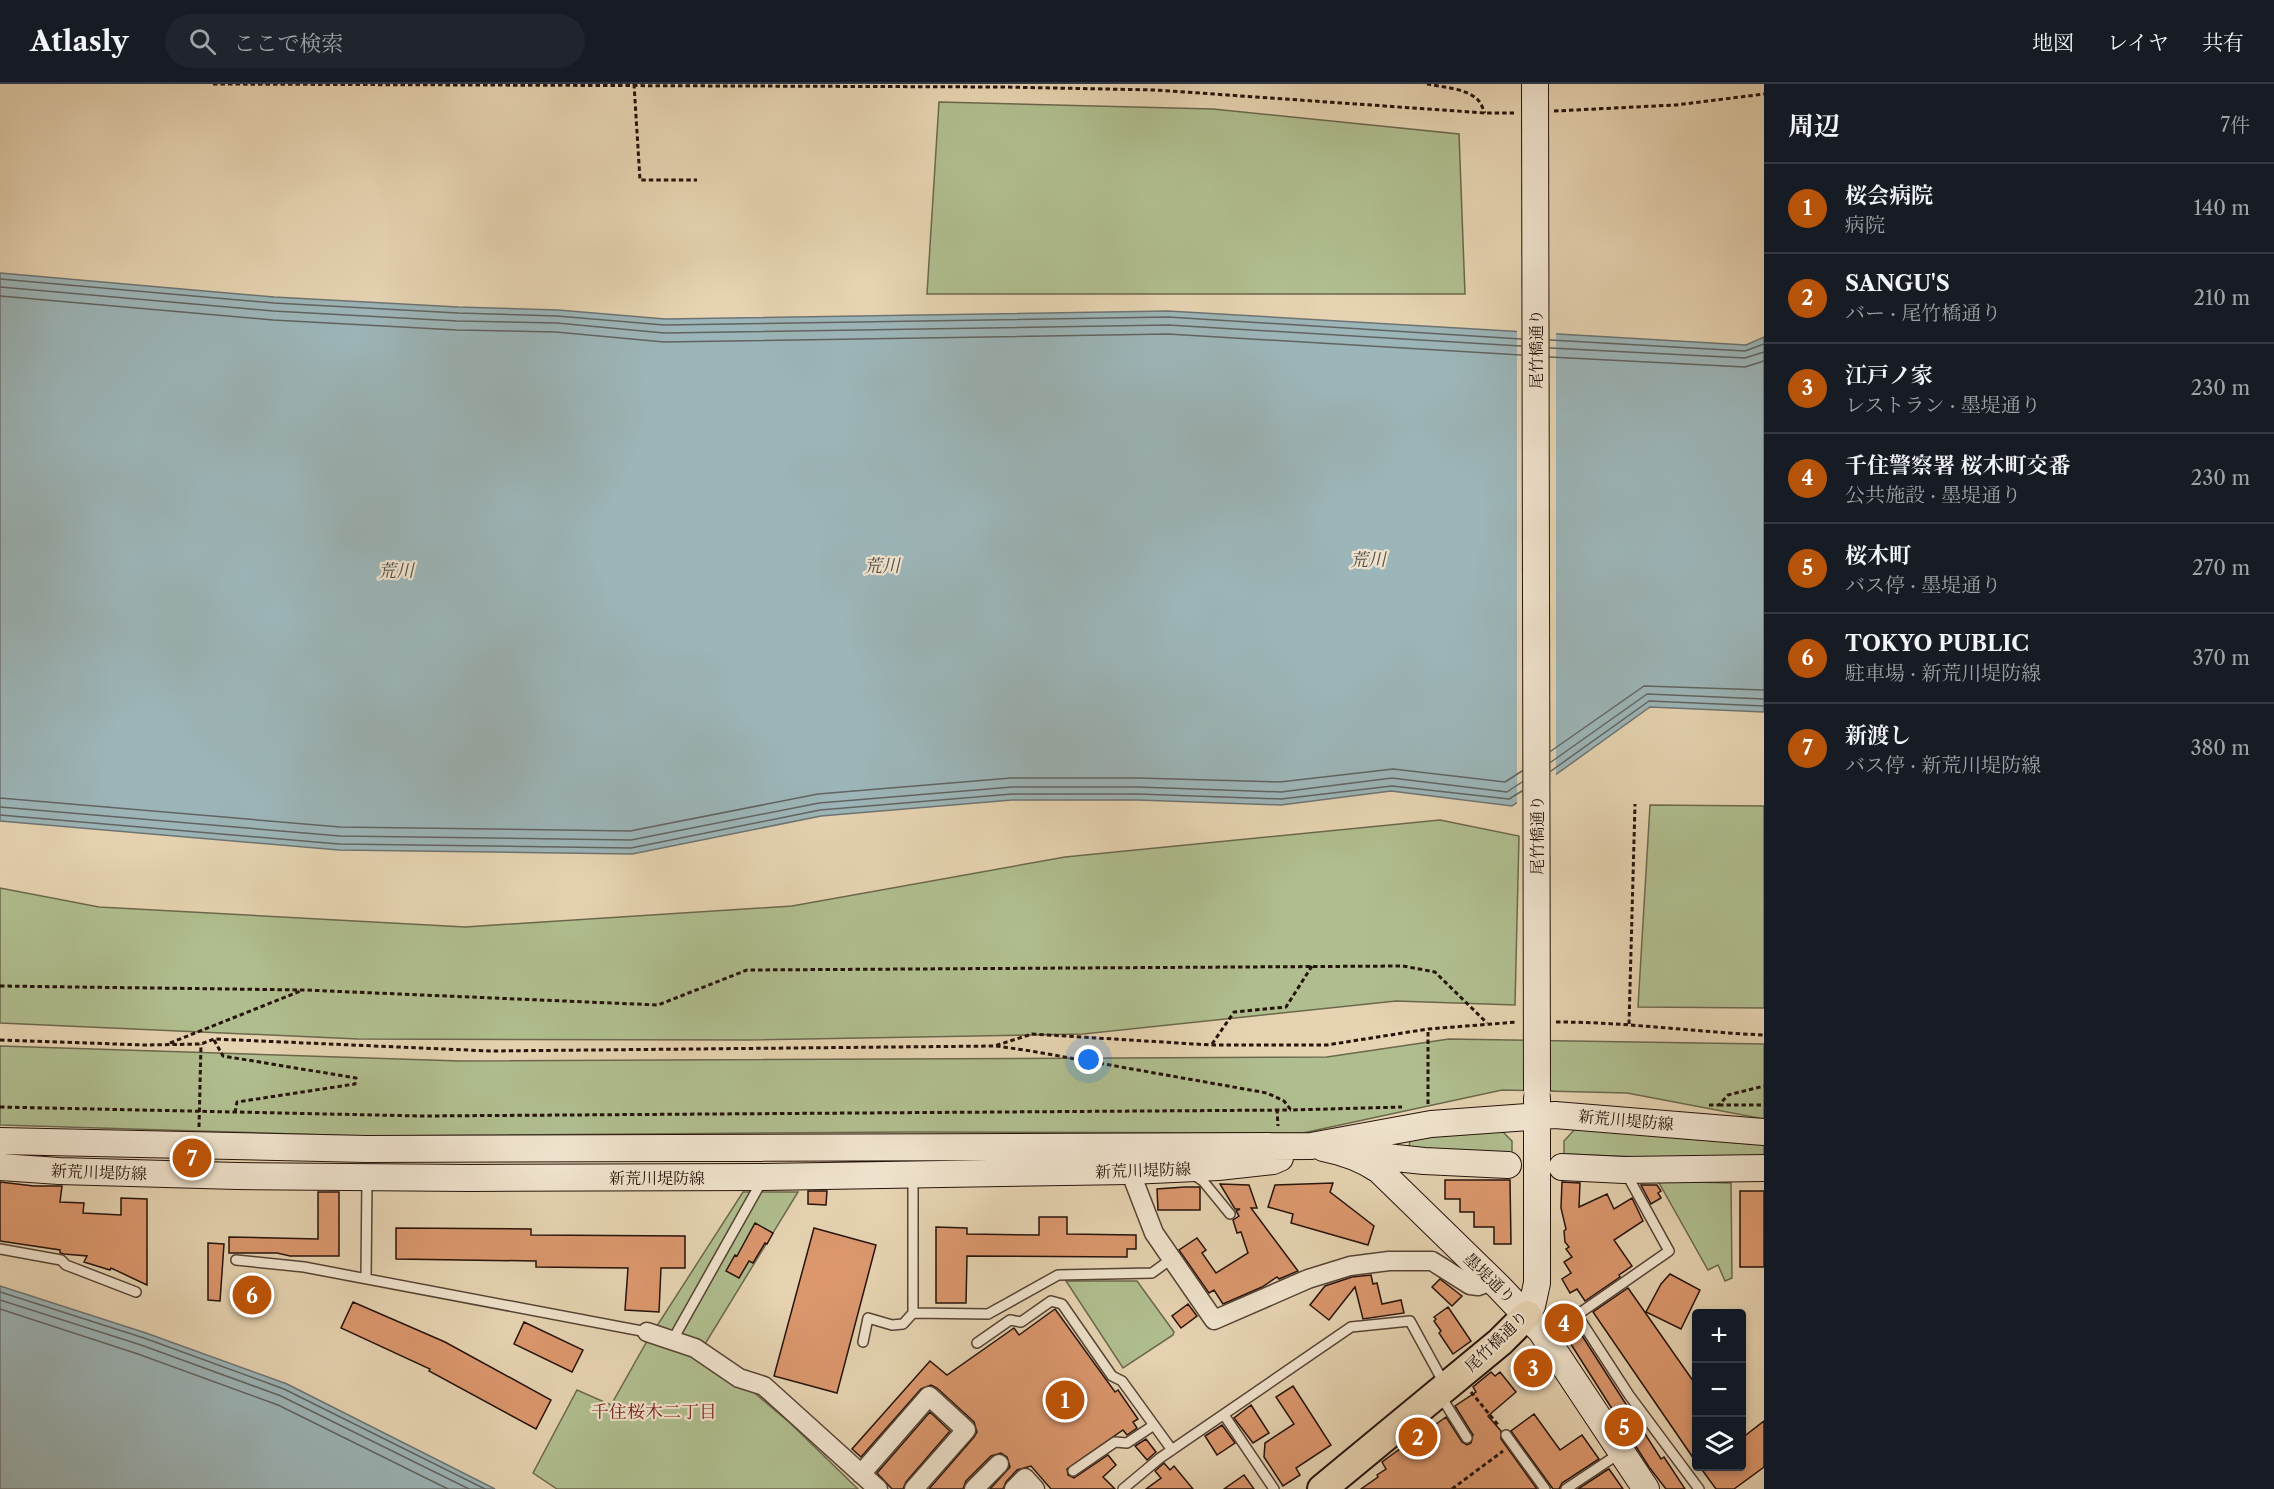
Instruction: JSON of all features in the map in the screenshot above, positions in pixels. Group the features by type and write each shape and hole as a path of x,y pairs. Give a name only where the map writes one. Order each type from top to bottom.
{"main road":[{"name":"尾竹橋通り","path":"1322,1489 1452,1390 1500,1342 1541,1314 1533,1306 1537,1283 1535,84"},
{"name":"新荒川堤防線","path":"0,1141 390,1149 1311,1146 1537,1104 1578,1116 1764,1132"},
{"name":"新荒川堤防線","path":"0,1167 68,1172 368,1177 912,1175 1190,1169 1273,1161 1311,1146"},
{"name":"墨堤通り","path":"1311,1146 1358,1157 1379,1170 1492,1281 1541,1314 1552,1347 1646,1489"},
{"path":"1343,1152 1424,1161 1508,1165"},
{"path":"1562,1167 1624,1170 1764,1168"}],"street":[{"path":"1130,1171 1154,1233 1215,1320 1308,1279 1350,1266 1389,1261 1432,1261 1470,1285 1478,1286 1492,1281"},
{"path":"647,1332 695,1348 739,1378 764,1386 878,1489"},
{"path":"861,1474 929,1396 966,1430 914,1489"},
{"path":"974,1489 999,1464"},
{"path":"1014,1489 1026,1478 1035,1489"}],"lane":[{"path":"1190,1169 1230,1214"},
{"path":"1624,1170 1669,1251 1577,1315 1629,1395 1699,1489"},
{"path":"863,1342 868,1318 892,1325 903,1324 913,1313 912,1175"},
{"path":"366,1278 368,1177"},
{"path":"672,1341 764,1177"},
{"path":"0,1249 61,1260 66,1265 136,1292"},
{"path":"913,1313 988,1314 1058,1275 1152,1273 1171,1259"},
{"path":"236,1260 304,1267 647,1332"},
{"path":"977,1343 1010,1320 1021,1322 1051,1301 1062,1304 1112,1376 1122,1381 1172,1450"},
{"path":"1123,1489 1172,1450 1351,1327 1410,1321 1452,1390 1467,1438"},
{"path":"1224,1415 1274,1489"},
{"path":"1073,1471 1115,1442 1127,1443 1154,1425"},
{"path":"1506,1435 1545,1489"},
{"path":"1566,1489 1622,1451"}],"path":[{"path":"213,84 1003,85 1156,90 1485,113 1518,112"},
{"path":"1426,84 1452,88 1478,99 1485,113"},
{"path":"634,85 640,180 697,180"},
{"path":"1552,111 1676,105 1764,94"},
{"path":"1629,1024 1635,804"},
{"path":"1211,1045 1234,1012 1286,1007 1311,966"},
{"path":"0,986 304,990 657,1005 747,970 1403,966 1435,972 1487,1023"},
{"path":"166,1045 304,990"},
{"path":"994,1046 1032,1034 1211,1045 1328,1046 1428,1029 1525,1022"},
{"path":"1547,1022 1629,1024 1710,1033 1764,1035"},
{"path":"1428,1029 1428,1106"},
{"path":"0,1040 166,1045 201,1044 214,1039 490,1051 994,1046 1268,1093 1284,1101 1291,1110"},
{"path":"214,1039 223,1056 356,1078 355,1084 237,1102 235,1113"},
{"path":"199,1129 197,1111 201,1044"},
{"path":"1719,1105 1764,1105"},
{"path":"0,1107 422,1116 1291,1110 1405,1107"},
{"path":"1541,1314 1560,1313"},
{"path":"1452,1390 1506,1435"},
{"path":"1452,1489 1512,1444"}],"green space":[{"path":"939,102 1213,109 1459,134 1465,294 927,294"},
{"path":"1650,805 1764,806 1764,1008 1638,1007"},
{"path":"1440,820 1519,836 1515,1005 1396,1001 1083,1034 749,1040 358,1039 0,1023 0,888 99,907 465,927 792,906 1065,857"},
{"path":"1449,1039 1764,1044 1764,1119 1627,1093 1502,1090 1303,1133 909,1132 362,1136 0,1125 0,1046 460,1061 1327,1057"},
{"path":"1575,1129 1764,1145 1764,1159 1715,1160 1564,1154 1564,1141"},
{"path":"1501,1130 1512,1141 1512,1159 1409,1148 1410,1139"},
{"path":"1658,1181 1731,1183 1732,1278 1725,1281 1718,1265 1708,1270"},
{"path":"743,1192 798,1192 697,1357 750,1389 790,1423 858,1489 557,1489 533,1473 577,1390 611,1405 646,1343"},
{"path":"1066,1281 1137,1281 1174,1332 1173,1335 1123,1368"}],"water":[{"name":"荒川","path":"0,273 274,297 558,310 665,319 1168,311 1746,345 1764,337 1764,712 1650,707 1512,806 1391,791 1281,805 1138,800 1012,800 821,816 632,854 339,850 0,821"},
{"path":"0,1286 146,1333 287,1384 495,1489 0,1489"}],"pier":[{"path":"1517,329 1556,332 1556,778 1517,806"}],"building":[{"path":"1445,1180 1510,1180 1511,1244 1494,1244 1494,1227 1474,1227 1474,1212 1460,1212 1460,1199 1445,1199"},
{"path":"0,1182 34,1186 62,1186 60,1202 84,1203 83,1213 121,1215 121,1198 147,1199 147,1285 111,1268 110,1270 84,1262 87,1256 64,1254 60,1253 60,1250 0,1241"},
{"path":"1562,1182 1580,1183 1579,1207 1607,1194 1614,1209 1632,1198 1643,1221 1614,1240 1632,1266 1585,1301 1577,1289 1570,1293 1562,1279 1571,1273 1564,1262 1572,1257 1566,1249 1569,1247 1565,1242 1564,1231 1566,1229 1561,1208"},
{"path":"1333,1183 1330,1192 1374,1226 1368,1245 1291,1223 1293,1214 1268,1207 1275,1185"},
{"path":"1220,1184 1249,1185 1257,1208 1251,1208 1298,1271 1279,1279 1277,1277 1262,1287 1223,1304 1214,1290 1209,1293 1179,1250 1197,1238 1206,1250 1202,1253 1216,1273 1248,1253 1241,1232 1237,1233 1233,1220 1239,1216 1236,1211 1240,1209 1235,1209"},
{"path":"1641,1185 1657,1185 1661,1191 1658,1193 1661,1198 1651,1204"},
{"path":"1200,1187 1200,1210 1158,1210 1157,1189"},
{"path":"808,1191 827,1191 826,1205 808,1204"},
{"path":"1740,1191 1764,1191 1764,1267 1740,1267"},
{"path":"318,1192 339,1192 339,1256 229,1253 229,1237 318,1239"},
{"path":"1039,1217 1067,1217 1067,1234 1136,1235 1136,1249 1127,1249 1127,1257 967,1256 966,1303 936,1303 936,1227 967,1228 967,1234 1039,1235"},
{"path":"755,1223 773,1233 753,1263 749,1261 739,1278 726,1271"},
{"path":"396,1228 531,1229 531,1235 685,1236 685,1268 661,1268 659,1312 625,1310 628,1268 536,1267 536,1261 396,1259"},
{"path":"814,1228 876,1245 837,1393 774,1376"},
{"path":"208,1243 224,1244 220,1301 208,1300"},
{"path":"1670,1274 1700,1290 1681,1329 1646,1312 1661,1284"},
{"path":"1371,1275 1373,1284 1377,1283 1382,1304 1401,1300 1404,1313 1363,1319 1355,1287 1329,1320 1310,1305 1325,1286 1352,1277"},
{"path":"1440,1279 1462,1296 1452,1306 1432,1287"},
{"path":"1628,1288 1692,1379 1692,1456 1593,1312"},
{"path":"353,1302 445,1342 551,1400 536,1429 429,1371 430,1369 341,1328"},
{"path":"1188,1304 1197,1316 1181,1328 1172,1316"},
{"path":"1448,1307 1471,1341 1453,1354 1434,1321 1436,1319 1434,1317"},
{"path":"1055,1309 1115,1392 1118,1390 1138,1419 1133,1422 1137,1428 1127,1435 1123,1430 1067,1469 1068,1475 1074,1478 1108,1455 1116,1465 1103,1477 1115,1489 1051,1489 1031,1466 1017,1470 1003,1489 990,1489 1010,1467 1007,1457 1001,1453 991,1456 966,1481 963,1489 929,1489 977,1432 974,1422 931,1385 921,1389 861,1457 852,1449 930,1361 947,1375 1014,1328 1019,1335"},
{"path":"524,1322 583,1350 572,1372 514,1344"},
{"path":"1579,1331 1661,1459 1664,1457 1685,1489 1666,1489 1649,1467 1567,1338"},
{"path":"1528,1362 1547,1367 1524,1382"},
{"path":"1491,1372 1495,1376 1500,1372 1516,1392 1488,1416 1501,1431 1501,1439 1537,1489 1361,1489 1386,1469 1382,1462 1423,1429 1425,1432 1446,1417 1462,1442 1467,1445 1471,1443 1473,1435 1455,1406 1476,1392 1473,1387"},
{"path":"1293,1386 1331,1445 1296,1468 1300,1475 1283,1486 1264,1457 1265,1443 1294,1424 1276,1397"},
{"path":"1251,1405 1269,1433 1253,1443 1234,1418"},
{"path":"930,1412 950,1431 906,1482 903,1489 892,1489 877,1473"},
{"path":"1534,1414 1560,1450 1582,1435 1599,1459 1562,1483 1559,1489 1553,1489 1511,1431"},
{"path":"1764,1421 1764,1467 1734,1489 1716,1489 1703,1471 1746,1471 1746,1435"},
{"path":"1222,1425 1235,1443 1217,1455 1205,1436"},
{"path":"1146,1439 1156,1452 1147,1460 1135,1446"},
{"path":"1164,1463 1170,1470 1174,1466 1193,1489 1146,1489 1161,1478 1155,1471"},
{"path":"1609,1469 1623,1489 1578,1489 1607,1470"},
{"path":"1244,1475 1254,1489 1224,1489"}],"place":[{"name":"新渡し","path":"192,1158"},
{"name":"TOKYO PUBLIC","path":"252,1295"},
{"name":"千住警察署 桜木町交番","path":"1564,1323"},
{"name":"江戸ノ家","path":"1533,1368"},
{"name":"桜会病院","path":"1065,1400"},
{"name":"桜木町","path":"1624,1427"},
{"name":"SANGU'S","path":"1418,1437"}],"district":[{"name":"千住桜木二丁目","path":"654,1412"}]}
